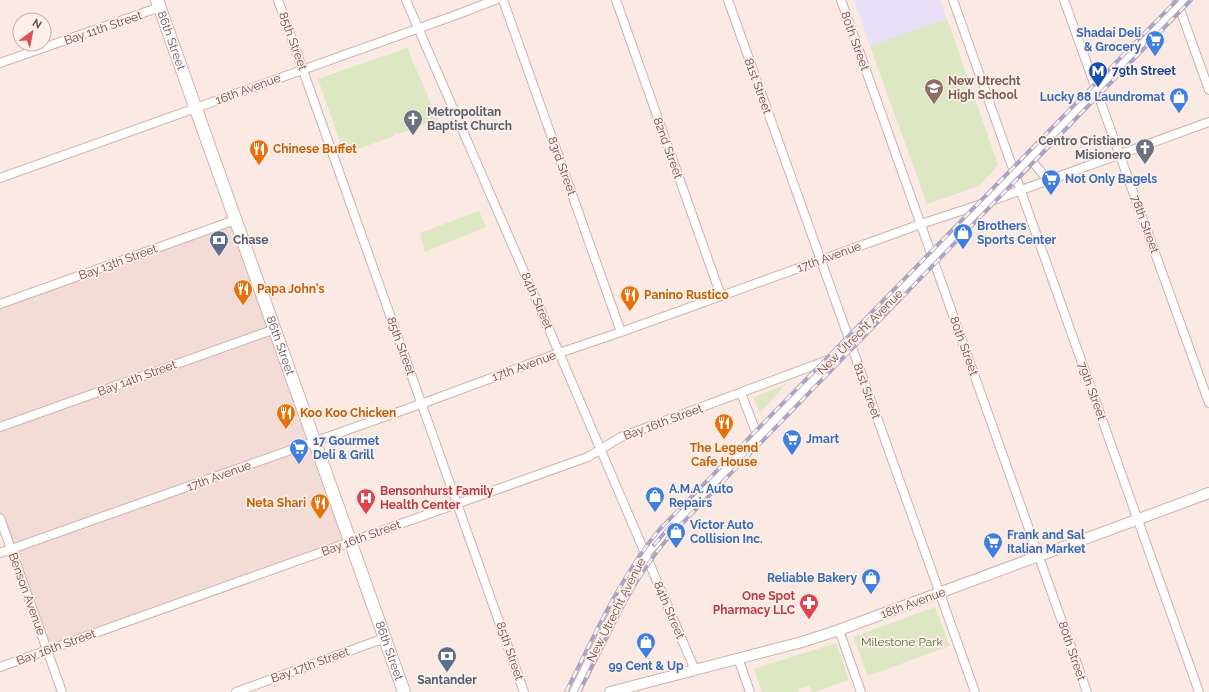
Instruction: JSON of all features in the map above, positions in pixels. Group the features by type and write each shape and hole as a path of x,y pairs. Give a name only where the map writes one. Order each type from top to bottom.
{"main road":[{"name":"86th Street","path":"159,4 404,692"}],"street":[{"name":"85th Street","path":"278,0 524,692"},
{"name":"84th Street","path":"406,0 695,670"},
{"name":"16th Avenue","path":"0,178 418,29 495,0"},
{"name":"83rd Street","path":"503,0 621,332"},
{"name":"82nd Street","path":"616,0 721,296"},
{"name":"81st Street","path":"728,0 974,692"},
{"name":"80th Street","path":"841,0 1087,692"},
{"name":"79th Street","path":"953,0 1199,692"},
{"name":"78th Street","path":"1064,0 1209,403"},
{"name":"New Utrecht Avenue","path":"574,692 645,553 849,341 1031,160 1180,2"},
{"path":"1180,2 1209,90"},
{"name":"Bay 11th Street","path":"0,63 159,4"},
{"name":"17th Avenue","path":"0,553 422,404 559,353 921,224 991,201 1209,122"},
{"path":"1031,160 1048,180"},
{"name":"Bay 13th Street","path":"0,304 236,220"},
{"name":"Bay 14th Street","path":"0,427 275,329"},
{"name":"Bay 16th Street","path":"0,667 588,458 621,437 832,359"},
{"path":"742,393 758,437"},
{"name":"18th Avenue","path":"610,692 636,689 695,670 802,642 839,630 1209,493"},
{"name":"Benson Avenue","path":"0,518 62,692"},
{"path":"839,630 862,692"},
{"name":"Bay 17th Street","path":"236,692 385,638"},
{"path":"738,658 750,692"}],"shaded area":[{"name":"New Utrecht High School","path":"854,0 940,0 998,165 979,186 927,204"},
{"path":"235,220 351,542 47,650 0,518 0,304"}],"green space":[{"name":"New Utrecht High School","path":"947,19 998,165 979,186 927,204 870,46"},
{"path":"407,48 438,120 398,134 393,134 394,136 344,154 318,79"},
{"path":"479,211 486,227 425,252 420,233"},
{"path":"786,384 760,413 753,398"},
{"name":"Milestone Park","path":"935,607 950,646 868,676 853,637"},
{"path":"836,643 849,680 814,692 812,692 809,685 798,689 799,692 762,692 754,669"}],"railway":[{"path":"566,692 619,588 659,530 1177,0"},
{"path":"579,692 619,612 641,574 668,538 1191,0"},
{"path":"654,545 672,524"}],"place":[{"name":"Shadai Deli & Grocery","path":"1155,57"},
{"name":"79th Street","path":"1098,88"},
{"name":"New Utrecht High School","path":"934,105"},
{"name":"Lucky 88 Laundromat","path":"1179,114"},
{"name":"Metropolitan Baptist Church","path":"413,136"},
{"name":"Centro Cristiano Misionero","path":"1145,165"},
{"name":"Chinese Buffet","path":"259,166"},
{"name":"Not Only Bagels","path":"1051,196"},
{"name":"Brothers Sports Center","path":"963,250"},
{"name":"Chase","path":"219,257"},
{"name":"Papa John's","path":"243,306"},
{"name":"Panino Rustico","path":"630,312"},
{"name":"Koo Koo Chicken","path":"286,430"},
{"name":"The Legend Cafe House","path":"724,440"},
{"name":"Jmart","path":"792,456"},
{"name":"17 Gourmet Deli & Grill","path":"299,465"},
{"name":"A.M.A. Auto Repairs","path":"655,513"},
{"name":"Bensonhurst Family Health Center","path":"366,515"},
{"name":"Neta Shari","path":"320,520"},
{"name":"Victor Auto Collision Inc.","path":"676,549"},
{"name":"Frank and Sal Italian Market","path":"993,559"},
{"name":"Reliable Bakery","path":"871,595"},
{"name":"One Spot Pharmacy LLC","path":"809,620"},
{"name":"99 Cent & Up","path":"646,659"},
{"name":"Santander","path":"447,673"}]}
